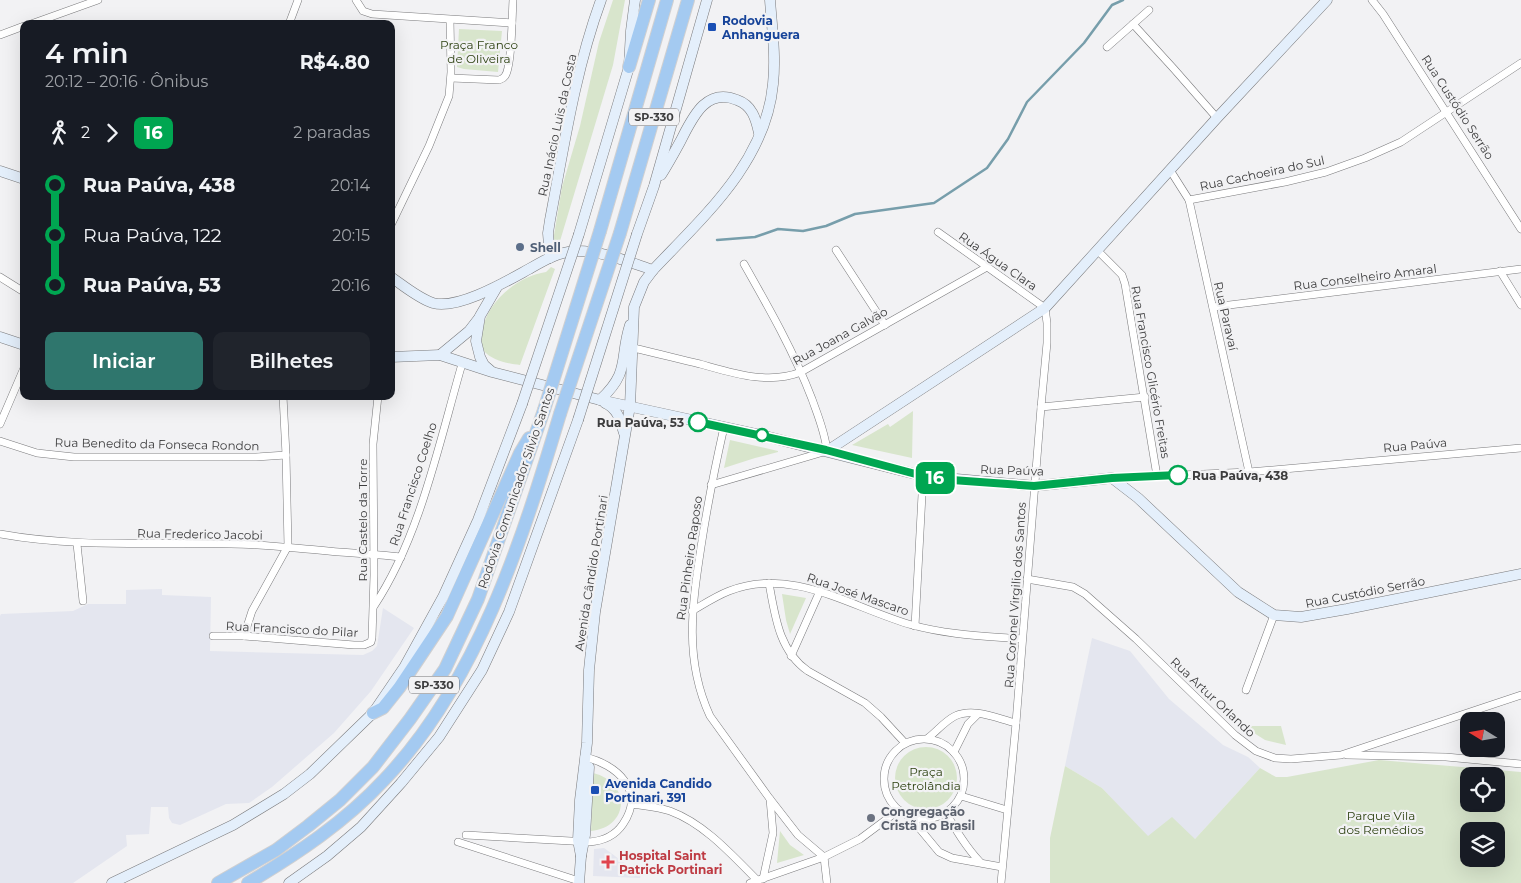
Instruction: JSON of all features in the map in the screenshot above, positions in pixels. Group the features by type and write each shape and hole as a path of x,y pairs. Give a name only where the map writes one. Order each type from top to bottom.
{"highway":[{"path":"629,68 649,0"},
{"name":"Rodovia Comunicador Silvio Santos","path":"218,883 276,850 340,800 374,767 445,669 478,599 522,477 600,232 667,0"},
{"name":"Rodovia Comunicador Silvio Santos","path":"248,883 293,857 340,822 384,781 421,738 466,666 488,618 536,493 620,233 688,0"},
{"path":"373,713 383,708 399,688 447,616 520,453 543,412"}],"main road":[{"name":"Rua Inácio Luis da Costa","path":"550,258 549,226 569,122 588,34 601,0"},
{"path":"112,883 233,825 284,794 310,774 373,713 405,666 443,597 478,520 522,404 579,234 629,68 635,0"},
{"path":"289,883 327,856 361,827 401,783 439,737 482,670 509,612 578,420 654,186 707,0"},
{"name":"Avenida Cândido Portinari","path":"625,438 619,416 614,409 600,400 610,391 619,377 638,293 653,270 716,204 734,180 747,160 765,122 773,85 774,58 770,0"},
{"path":"826,450 1045,308 1327,0"},
{"path":"654,186 696,111 709,100 724,96 742,102 755,116 759,133"},
{"path":"0,171 20,178"},
{"path":"395,280 427,300 436,303 453,302 497,287 550,258 574,251 617,258 653,270"},
{"path":"395,357 440,355 469,331 497,287"},
{"name":"Avenida Cândido Portinari","path":"579,882 587,758 589,670 595,612 630,406 633,315"},
{"path":"480,316 476,341 484,365 492,372"},
{"path":"0,337 20,344"},
{"name":"Rua Paúva","path":"440,355 462,364 600,400 826,450 923,476 1034,486 1112,478"},
{"name":"Rua Custódio Serrão","path":"1112,478 1138,498 1238,592 1274,615 1301,617 1338,611 1521,574"}],"street":[{"path":"41,20 98,0"},
{"path":"290,20 298,0"},
{"path":"356,0 363,11 372,14 512,23"},
{"path":"451,78 499,80 504,78 508,70 513,0"},
{"name":"Rua Custódio Serrão","path":"1372,0 1383,14 1521,229"},
{"path":"1107,47 1149,10"},
{"path":"395,216 439,122 448,96 451,78 450,20"},
{"path":"1132,24 1217,118"},
{"path":"0,35 20,28"},
{"name":"Rua Cachoeira do Sul","path":"1188,200 1285,182 1326,172 1366,158 1401,142 1521,63"},
{"name":"Rua Paravaí","path":"1170,170 1188,200 1249,472"},
{"name":"Rua Água Clara","path":"938,232 1045,308"},
{"path":"836,250 885,325"},
{"name":"Rua Francisco Glicério Freitas","path":"1098,251 1122,275 1125,284 1157,476"},
{"path":"710,485 826,450 825,435 801,372 773,315 744,264"},
{"name":"Rua Joana Galvão","path":"633,348 754,377 790,376 801,372 987,267"},
{"name":"Rua Conselheiro Amaral","path":"1213,307 1521,269"},
{"path":"1500,271 1521,305"},
{"path":"0,277 20,290"},
{"name":"Rua Coronel Virgilio dos Santos","path":"1001,883 1047,343 1045,308"},
{"name":"Rua Francisco Coelho","path":"374,607 387,586 410,535 462,364"},
{"path":"0,424 20,377"},
{"path":"1041,407 1145,397"},
{"path":"244,636 252,612 288,546 283,400"},
{"name":"Rua Castelo da Torre","path":"369,643 372,638 374,607 373,444 378,400"},
{"name":"Rua Pinheiro Raposo","path":"724,428 710,485 692,611 694,664 703,701 710,716 798,835 824,857"},
{"name":"Rua Benedito da Fonseca Rondon","path":"0,442 37,453 74,457 246,458 286,455"},
{"name":"Rua Paúva","path":"1112,478 1249,472 1521,448"},
{"path":"914,626 923,476"},
{"name":"Rua Frederico Jacobi","path":"0,534 40,541 77,544 288,546 316,550 401,556"},
{"path":"77,544 83,602"},
{"name":"Rua Artur Orlando","path":"1027,579 1073,588 1086,594 1136,639 1235,735 1256,751 1275,758 1291,759 1341,755 1521,695"},
{"path":"769,583 780,636 791,656 808,671 865,703 905,743"},
{"name":"Rua José Mascaro","path":"692,611 730,590 769,583 800,586 820,591 914,626 940,631 1022,639"},
{"path":"791,656 820,591"},
{"path":"1246,690 1274,615"},
{"name":"Rua Francisco do Pilar","path":"213,636 244,636 354,645 369,643"},
{"path":"928,738 955,716 970,712 1016,723"},
{"path":"954,752 968,724 978,714"},
{"path":"928,738 943,742 961,761 964,785 957,802 946,812 935,818 922,819 910,816 899,810 890,800 885,788 884,775 888,762 905,743 916,739 928,738"},
{"path":"1341,755 1446,758 1521,764"},
{"path":"466,834 598,841 618,832 632,804 627,785 612,768 587,758"},
{"path":"961,796 1007,810"},
{"path":"760,880 773,834 770,799"},
{"path":"632,804 667,810 694,824 723,846 760,880"},
{"path":"750,883 824,857 860,839 899,810"},
{"path":"946,812 957,833 980,862"},
{"path":"910,816 939,852 952,858 1002,867"},
{"path":"458,842 579,882"},
{"path":"824,857 828,883"}],"shaded area":[{"path":"162,589 162,595 211,597 210,651 363,655 372,651 377,646 383,608 414,628 371,691 334,733 272,787 249,803 226,804 180,825 172,823 169,818 168,807 151,807 149,834 126,835 127,846 73,883 0,883 1,614 73,611 88,604 126,604 126,590"},
{"path":"1092,638 1130,651 1169,699 1223,745 1248,757 1260,768 1195,839 1148,837 1102,788 1065,766"},
{"name":"Hospital Saint Patrick Portinari","path":"604,848 641,875 640,878 593,876 594,849"}],"green space":[{"path":"613,0 625,0 613,65 560,241 553,241 562,187 580,126 599,42"},
{"name":"Praça Franco de Oliveira","path":"459,29 502,31 498,72 457,67"},
{"path":"551,267 555,269 520,365 491,357 484,351 481,339 485,321 496,301 514,285 524,279 546,272"},
{"path":"913,411 912,458 852,445 888,424 890,427"},
{"path":"730,440 778,451 778,452 724,468"},
{"path":"782,594 806,598 790,634 786,620"},
{"path":"1243,726 1281,726 1286,745 1265,740"},
{"name":"Praça Petrolândia","path":"920,747 932,747 948,756 955,766 957,778 955,790 948,800 932,809 920,809 909,804 900,795 895,784 895,772 900,761 909,752"},
{"name":"Parque Vila dos Remédios","path":"1379,760 1462,767 1460,767 1460,812 1505,812 1505,771 1521,772 1521,883 1050,883 1050,838 1065,766 1102,788 1148,836 1172,817 1195,839 1260,768 1276,777 1287,777"},
{"path":"593,773 605,778 614,785 619,794 621,804 619,813 613,822 604,828 591,831"},
{"path":"780,831 790,845 804,855 777,863"}],"waterway":[{"path":"717,240 755,237 778,229 803,231 826,226 855,214 934,203 987,168 1008,139 1027,102 1084,43 1112,5 1123,0"}],"bus line":[{"name":"16","path":"698,422 826,450 923,476 952,480 1034,486 1112,478 1178,475"}],"place":[{"name":"Rodovia Anhanguera","path":"712,27"},
{"name":"Shell","path":"520,247"},
{"name":"Rua Paúva, 53","path":"698,422"},
{"name":"Rua Paúva, 438","path":"1178,475"},
{"name":"Avenida Candido Portinari, 391","path":"595,790"},
{"name":"Congregação Cristã no Brasil","path":"871,818"},
{"name":"Hospital Saint Patrick Portinari","path":"608,862"}]}
